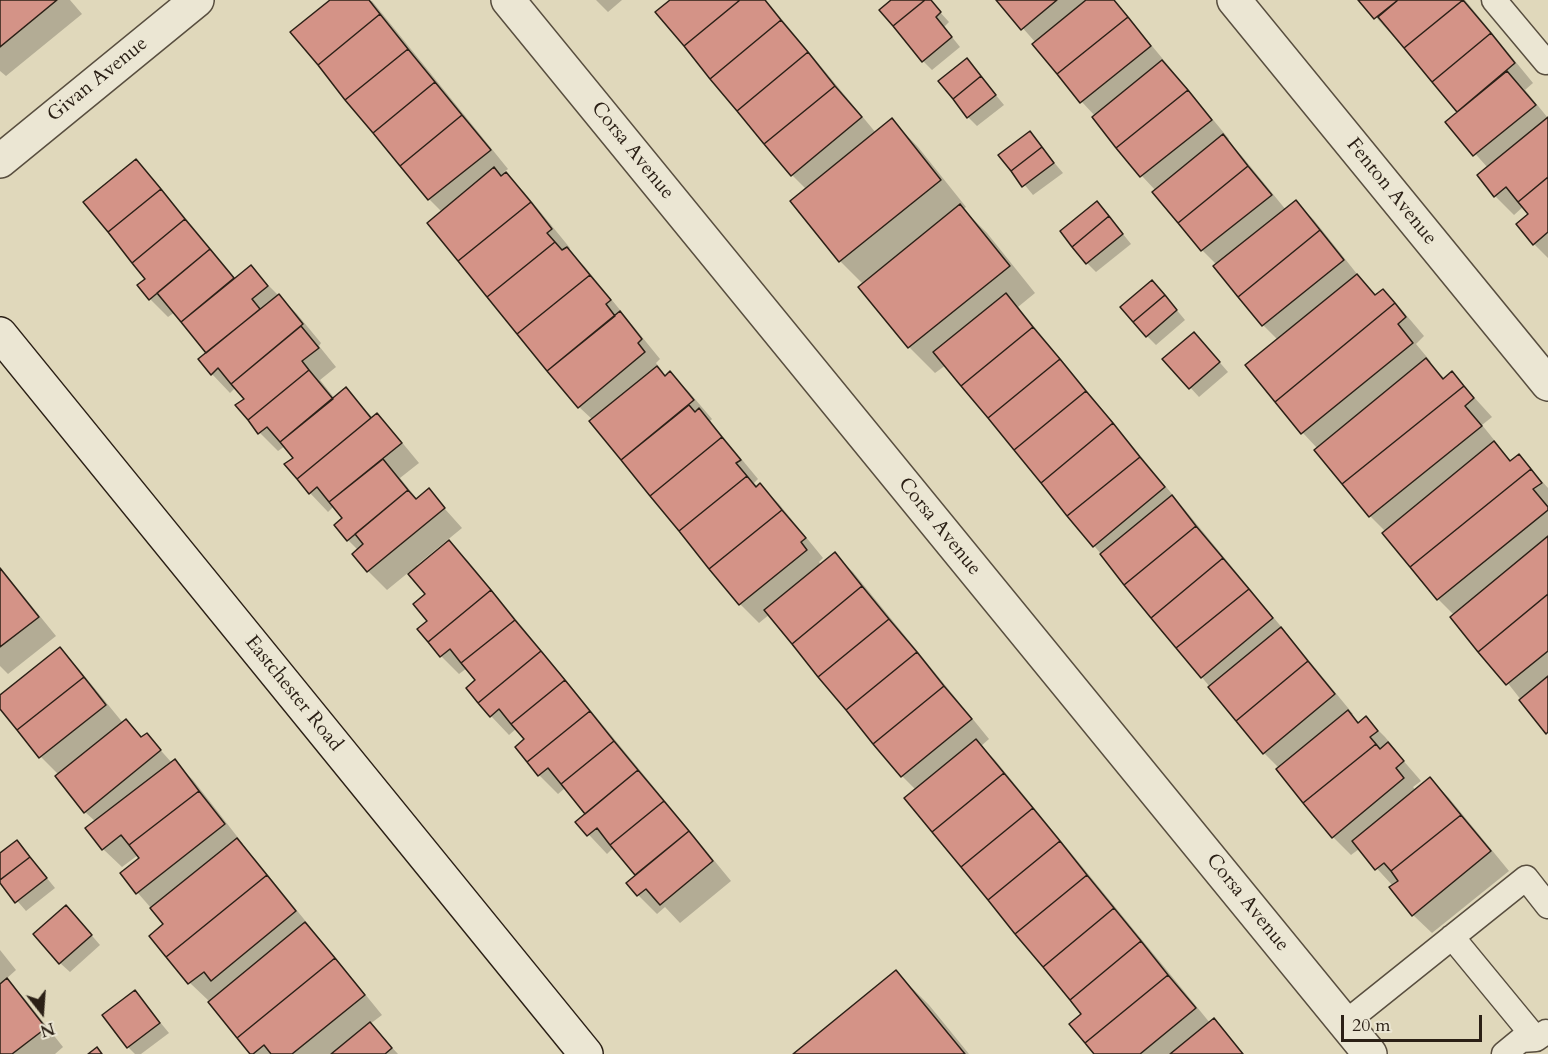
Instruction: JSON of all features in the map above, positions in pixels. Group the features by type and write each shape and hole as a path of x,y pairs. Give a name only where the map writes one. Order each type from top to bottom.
{"street":[{"name":"Givan Avenue","path":"0,160 197,0"},
{"name":"Corsa Avenue","path":"508,0 1370,1054"},
{"name":"Fenton Avenue","path":"1234,0 1548,384"},
{"name":"Eastchester Road","path":"0,334 586,1054"}],"lane":[{"path":"1494,0 1546,62"},
{"path":"1345,1023 1526,878 1548,906"},
{"path":"1452,937 1542,1035 1521,1040 1504,1054"}],"building":[{"path":"0,0 57,0 0,47"},
{"path":"330,0 369,0 380,14 318,65 290,32"},
{"path":"670,0 740,0 684,46 655,12"},
{"path":"740,0 765,0 781,20 710,79 684,46"},
{"path":"891,0 925,0 893,26 879,10"},
{"path":"925,0 931,0 941,12 936,17 952,37 922,62 893,26"},
{"path":"996,0 1057,0 1021,30"},
{"path":"1086,0 1114,0 1128,17 1057,74 1032,44"},
{"path":"1358,0 1398,0 1374,19"},
{"path":"1398,0 1463,0 1404,48 1378,17"},
{"path":"1463,0 1491,33 1432,82 1404,48"},
{"path":"380,14 408,49 345,100 318,65"},
{"path":"1128,17 1151,46 1080,103 1057,74"},
{"path":"781,20 808,52 737,111 710,79"},
{"path":"1491,33 1515,63 1457,112 1432,82"},
{"path":"408,49 435,82 373,133 345,100"},
{"path":"808,52 835,86 764,144 737,111"},
{"path":"967,58 981,76 953,99 938,81"},
{"path":"1162,60 1188,90 1116,148 1092,117"},
{"path":"1507,71 1536,105 1473,156 1445,122"},
{"path":"981,76 996,95 967,118 953,99"},
{"path":"435,82 462,115 400,166 373,133"},
{"path":"835,86 862,117 791,176 764,144"},
{"path":"1188,90 1212,120 1140,177 1116,148"},
{"path":"462,115 491,150 428,200 400,166"},
{"path":"1548,117 1548,177 1518,202 1506,187 1494,197 1477,175"},
{"path":"892,118 941,180 839,262 790,201"},
{"path":"1030,131 1042,147 1011,171 998,155"},
{"path":"1223,134 1248,166 1178,223 1152,192"},
{"path":"1042,147 1054,163 1022,187 1011,171"},
{"path":"136,159 161,189 108,232 83,202"},
{"path":"1248,166 1272,195 1201,251 1178,223"},
{"path":"494,167 501,176 506,172 531,202 458,261 427,223"},
{"path":"1548,177 1548,232 1533,245 1516,224 1528,214 1518,202"},
{"path":"161,189 185,219 132,263 108,232"},
{"path":"1296,200 1320,230 1238,297 1213,266"},
{"path":"1097,201 1109,216 1072,247 1060,231"},
{"path":"531,202 552,229 547,233 555,242 487,297 458,261"},
{"path":"960,204 1010,266 908,348 858,287"},
{"path":"1109,216 1123,234 1086,264 1072,247"},
{"path":"185,219 210,249 149,300 137,285 145,279 132,263"},
{"path":"1320,230 1344,260 1262,326 1238,297"},
{"path":"555,242 562,250 567,247 590,275 517,334 487,297"},
{"path":"210,249 234,278 181,322 157,293"},
{"path":"251,265 268,286 252,299 260,309 206,353 181,322"},
{"path":"1357,274 1375,295 1383,289 1395,303 1275,402 1245,365"},
{"path":"590,275 611,300 606,304 615,316 547,371 517,334"},
{"path":"1152,280 1165,295 1133,322 1120,307"},
{"path":"1006,293 1033,327 961,386 933,352"},
{"path":"279,294 303,324 231,384 218,368 211,375 198,359"},
{"path":"1165,295 1177,310 1146,337 1133,322"},
{"path":"1395,303 1406,317 1398,324 1413,343 1301,434 1275,402"},
{"path":"620,311 642,339 638,343 645,352 578,408 547,371"},
{"path":"301,326 319,348 302,361 309,370 248,420 235,405 244,399 231,384"},
{"path":"1033,327 1060,359 988,418 961,386"},
{"path":"1194,332 1220,362 1189,389 1162,359"},
{"path":"1426,358 1443,379 1452,371 1464,386 1342,484 1314,450"},
{"path":"1060,359 1086,391 1014,450 988,418"},
{"path":"657,366 665,376 670,371 694,400 621,460 589,421"},
{"path":"309,370 333,399 280,442 267,427 258,434 248,420"},
{"path":"1464,386 1474,398 1465,406 1482,426 1369,517 1342,484"},
{"path":"346,387 371,418 297,479 284,464 293,458 280,442"},
{"path":"1086,391 1113,423 1041,483 1014,450"},
{"path":"689,405 695,412 699,408 722,437 650,496 621,460"},
{"path":"377,413 402,443 329,502 317,487 309,494 297,479"},
{"path":"1113,423 1140,457 1067,516 1041,483"},
{"path":"722,437 741,460 736,463 747,476 679,531 650,496"},
{"path":"1494,441 1510,461 1519,454 1531,469 1410,567 1382,533"},
{"path":"1140,457 1165,487 1093,547 1067,516"},
{"path":"383,459 408,490 347,541 334,525 342,518 329,502"},
{"path":"1531,469 1542,483 1533,489 1548,510 1437,600 1410,567"},
{"path":"747,476 756,487 760,483 782,510 709,569 679,531"},
{"path":"429,488 445,508 367,572 352,554 363,544 355,534 408,490 416,499"},
{"path":"1172,495 1196,526 1124,585 1100,554"},
{"path":"782,510 806,538 801,542 807,550 739,605 709,569"},
{"path":"1196,526 1223,558 1151,618 1124,585"},
{"path":"1548,536 1548,594 1478,652 1450,617"},
{"path":"449,540 491,590 428,642 417,629 427,621 413,604 425,594 408,574"},
{"path":"835,552 862,586 792,644 764,610"},
{"path":"1223,558 1249,589 1176,648 1151,618"},
{"path":"0,568 39,617 0,647"},
{"path":"862,586 889,619 818,677 792,644"},
{"path":"1249,589 1273,618 1201,678 1176,648"},
{"path":"491,590 515,620 461,663 450,649 440,657 428,642"},
{"path":"1548,594 1548,651 1506,685 1478,652"},
{"path":"889,619 917,652 846,710 818,677"},
{"path":"515,620 541,651 478,703 466,688 475,680 461,663"},
{"path":"1281,627 1308,661 1236,721 1208,687"},
{"path":"60,647 84,677 17,730 0,709 0,695"},
{"path":"541,651 565,680 511,724 499,709 490,717 478,703"},
{"path":"917,652 944,686 873,744 846,710"},
{"path":"1308,661 1335,694 1263,754 1236,721"},
{"path":"1548,676 1548,732 1546,734 1519,700"},
{"path":"84,677 106,705 39,758 17,730"},
{"path":"565,680 590,711 527,762 515,747 524,739 511,724"},
{"path":"944,686 972,719 901,777 873,744"},
{"path":"1348,710 1358,723 1366,716 1378,731 1370,737 1376,744 1303,803 1276,769"},
{"path":"590,711 614,741 561,784 548,768 538,776 527,762"},
{"path":"126,719 141,737 147,733 161,750 84,813 55,776"},
{"path":"976,739 1004,773 932,832 904,798"},
{"path":"614,741 638,770 585,814 561,784"},
{"path":"1388,742 1404,761 1396,768 1404,778 1332,838 1303,803 1376,744 1380,749"},
{"path":"175,759 199,791 129,845 121,835 102,850 85,828"},
{"path":"638,770 664,801 610,845 597,828 587,836 575,822"},
{"path":"1004,773 1033,808 961,867 932,832"},
{"path":"1430,777 1461,815 1391,871 1384,863 1375,870 1352,841"},
{"path":"199,791 225,824 136,894 120,873 139,858 129,845"},
{"path":"664,801 689,831 635,875 610,845"},
{"path":"1033,808 1060,841 988,900 961,867"},
{"path":"1461,815 1491,851 1412,916 1389,887 1398,881 1391,871"},
{"path":"689,831 713,861 660,905 646,889 637,896 626,883"},
{"path":"237,838 267,875 166,957 149,936 163,924 150,908"},
{"path":"17,840 30,857 0,880 0,853"},
{"path":"1060,841 1087,875 1015,934 988,900"},
{"path":"30,857 47,878 15,903 0,880"},
{"path":"267,875 296,911 211,981 204,972 188,984 166,957"},
{"path":"1087,875 1114,908 1043,967 1015,934"},
{"path":"66,905 92,935 59,964 33,934"},
{"path":"1114,908 1141,941 1070,1000 1043,967"},
{"path":"305,922 335,958 237,1038 208,1002"},
{"path":"1141,941 1168,975 1085,1043 1069,1024 1081,1014 1070,1000"},
{"path":"335,958 365,995 292,1054 271,1054 264,1045 250,1054 237,1038"},
{"path":"896,970 965,1054 793,1054"},
{"path":"1168,975 1196,1008 1140,1054 1094,1054 1085,1043"},
{"path":"7,978 46,1028 12,1054 0,1054 0,984"},
{"path":"135,990 160,1023 127,1048 102,1015"},
{"path":"1214,1018 1243,1054 1170,1054"},
{"path":"370,1022 392,1048 385,1054 331,1054"},
{"path":"97,1047 102,1054 88,1054"}]}
